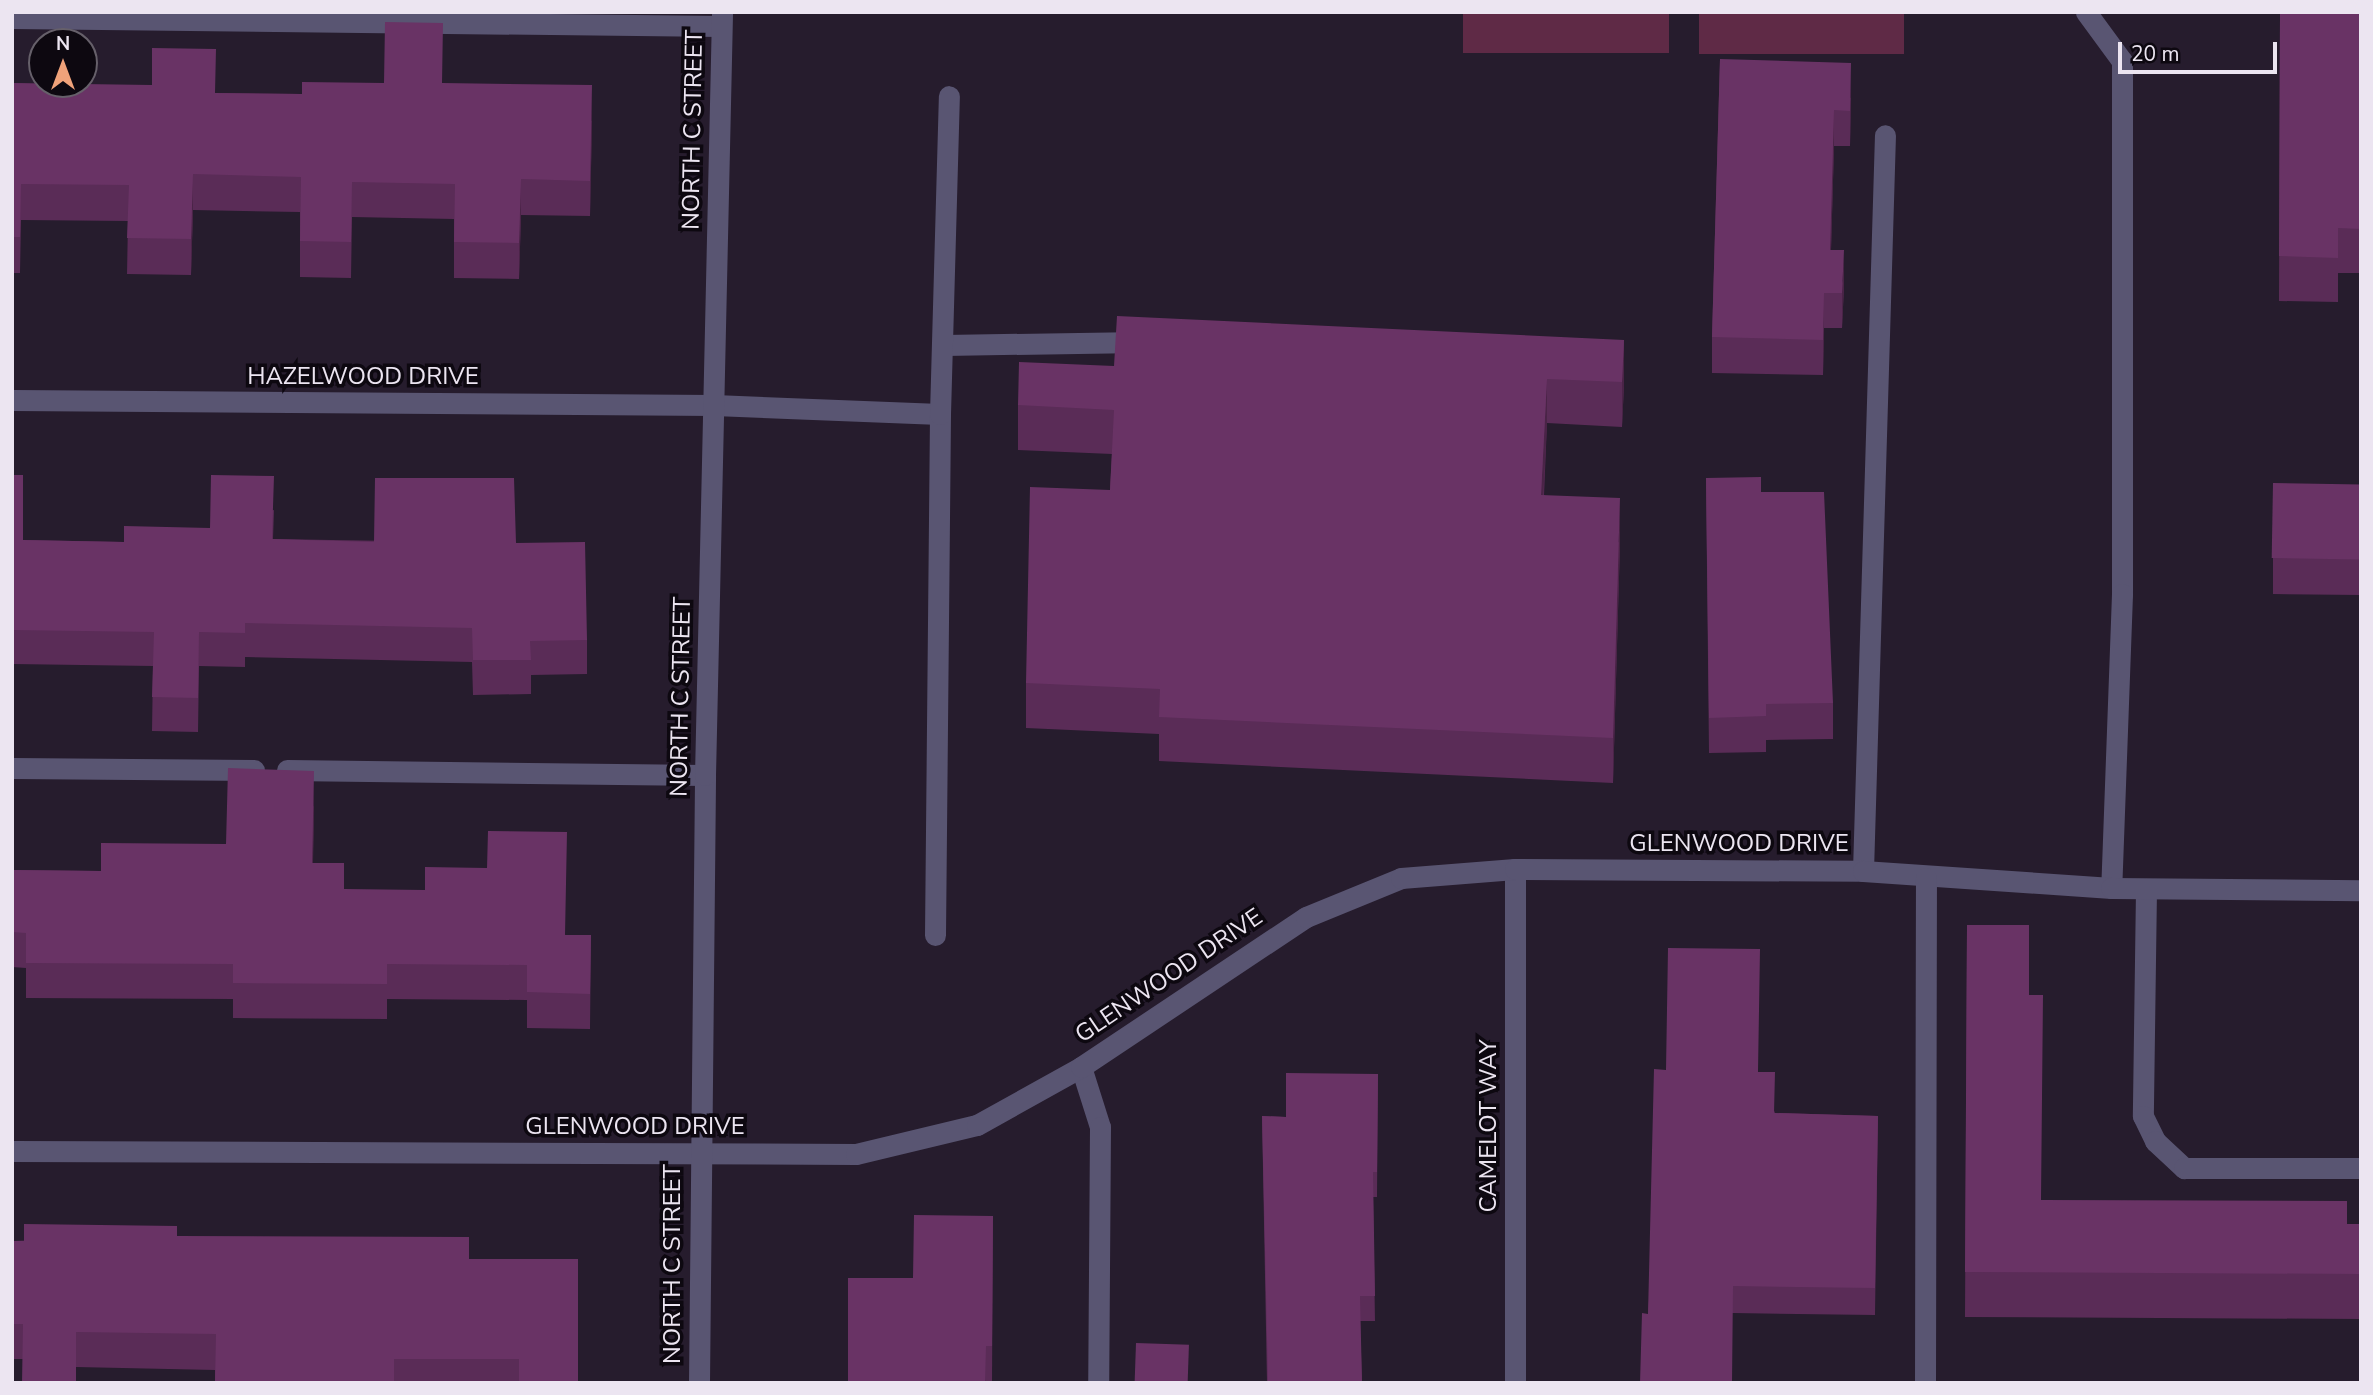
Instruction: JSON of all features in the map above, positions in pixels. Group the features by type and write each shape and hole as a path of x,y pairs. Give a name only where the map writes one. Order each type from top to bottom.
{"street":[{"path":"2086,12 2122,61 2122,594 2111,888"},
{"path":"12,18 722,19"},
{"name":"NORTH C STREET","path":"699,1383 705,775 722,19"},
{"path":"935,935 940,414 949,96"},
{"path":"1863,871 1885,135"},
{"path":"944,345 1162,343"},
{"name":"HAZELWOOD DRIVE","path":"12,400 714,405 940,414"},
{"path":"12,768 705,775"},
{"name":"GLENWOOD DRIVE","path":"12,1152 856,1154 977,1125 1080,1067 1306,917 1401,878 1515,869 1863,871 1926,878 2111,888 2361,890"},
{"name":"CAMELOT WAY","path":"1515,869 1516,1383"},
{"path":"1925,1383 1926,878"},
{"path":"2146,889 2143,1116 2155,1141 2184,1168 2361,1168"},
{"path":"1080,1067 1100,1127 1098,1383"}],"shaded area":[{"path":"1463,12 1669,12 1669,53 1463,53"},
{"path":"1699,12 1904,12 1904,54 1699,54"}],"building":[{"path":"2280,12 2361,12 2361,229 2338,228 2338,258 2279,256"},
{"path":"385,22 443,23 442,83 592,85 590,181 521,179 519,243 454,242 455,184 352,182 351,242 300,241 301,177 193,174 191,239 127,238 129,185 21,184 20,237 12,237 12,83 28,83 28,98 98,98 98,84 152,85 152,48 216,49 215,93 302,94 302,82 384,83"},
{"path":"1720,59 1851,63 1850,111 1834,110 1830,250 1844,250 1842,293 1824,293 1823,340 1712,337"},
{"path":"1117,316 1624,340 1622,382 1547,379 1541,495 1620,498 1613,738 1159,717 1160,689 1026,683 1030,487 1110,490 1114,410 1018,405 1019,362 1114,366"},
{"path":"12,475 23,475 23,540 124,542 124,526 210,528 211,475 274,476 272,539 374,542 375,478 514,478 516,543 585,542 587,640 530,641 531,660 473,660 472,628 245,623 245,633 199,632 198,698 152,697 154,632 12,630"},
{"path":"1761,477 1761,492 1824,492 1833,703 1766,704 1766,716 1709,718 1706,478"},
{"path":"2273,483 2361,485 2360,560 2272,558"},
{"path":"228,768 314,771 312,863 344,863 344,889 425,890 425,867 487,868 488,831 567,832 565,935 591,935 590,994 527,992 527,965 387,964 387,984 233,983 233,964 26,963 26,933 12,932 12,870 101,871 101,843 226,844"},
{"path":"1967,925 2029,925 2029,995 2043,995 2041,1200 2347,1201 2347,1224 2361,1224 2361,1274 1965,1272"},
{"path":"1668,948 1760,949 1758,1072 1775,1072 1774,1113 1878,1116 1875,1288 1733,1286 1732,1383 1640,1383 1642,1313 1648,1314 1654,1069 1666,1070"},
{"path":"1286,1073 1378,1074 1377,1172 1373,1172 1375,1296 1360,1296 1362,1383 1268,1383 1262,1116 1286,1117"},
{"path":"914,1215 993,1216 992,1346 986,1346 985,1383 848,1383 848,1278 913,1278"},
{"path":"24,1224 177,1226 177,1236 469,1237 469,1259 578,1259 578,1383 519,1383 519,1359 394,1359 394,1383 215,1383 216,1334 76,1332 76,1383 22,1383 23,1324 12,1324 12,1241 24,1241"},
{"path":"1136,1343 1189,1345 1188,1383 1135,1383"}]}
